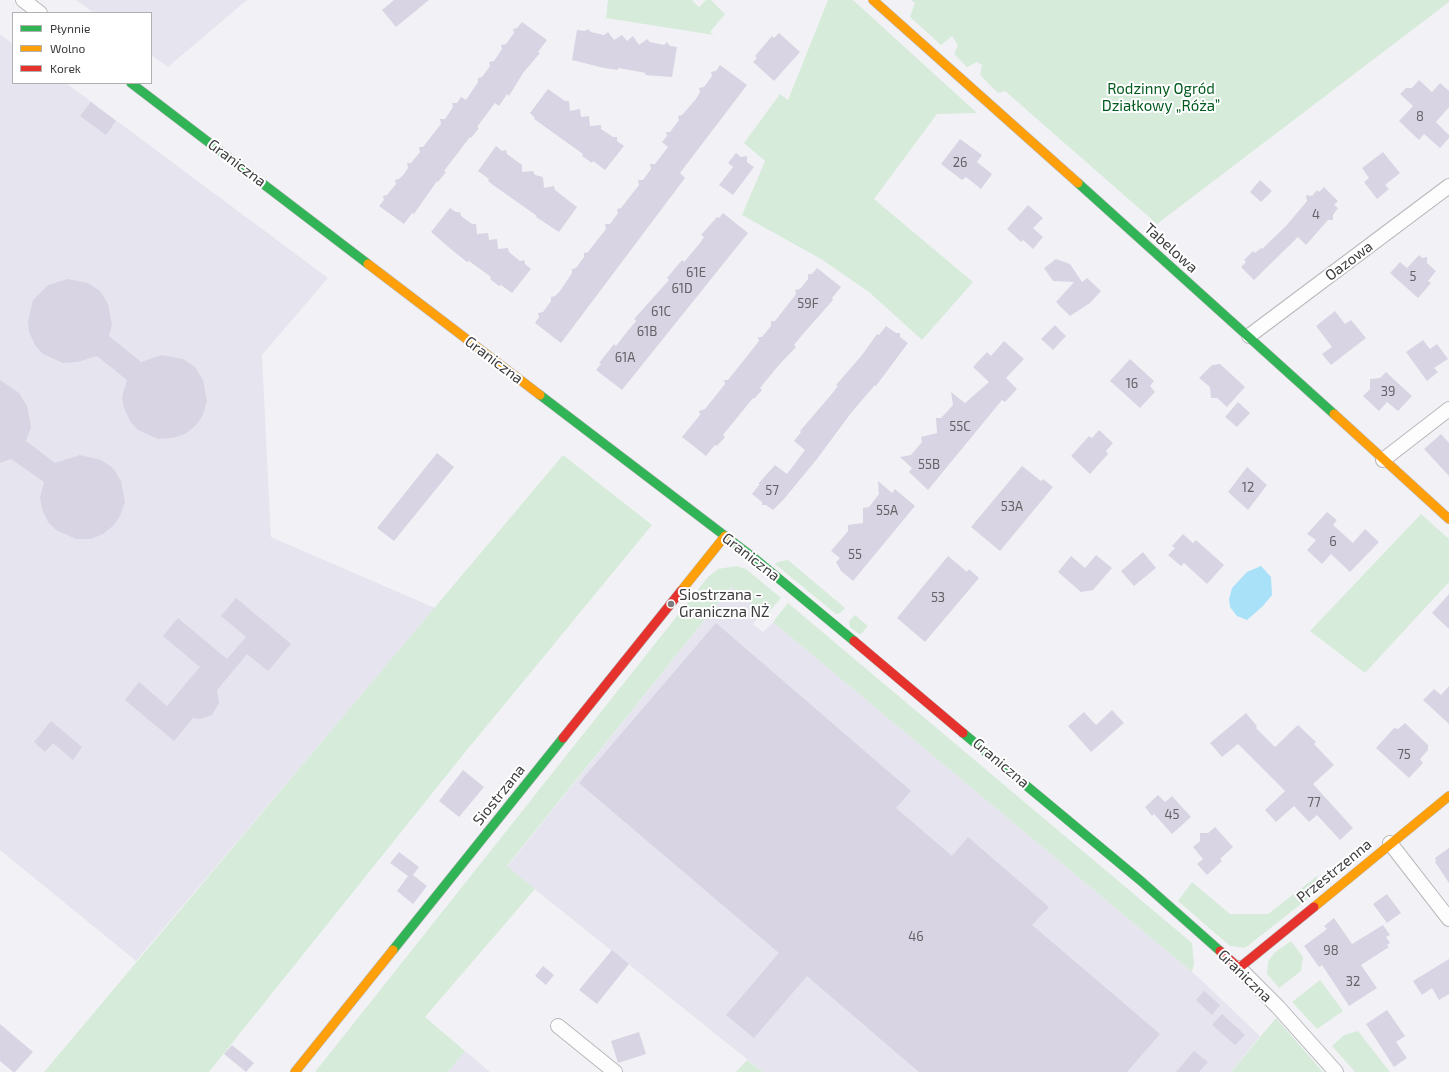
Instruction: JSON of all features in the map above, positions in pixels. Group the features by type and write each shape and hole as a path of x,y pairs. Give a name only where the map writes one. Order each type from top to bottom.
{"street":[{"path":"23,0 39,12"},
{"name":"Tabelowa","path":"873,0 1248,336 1382,460 1449,519"},
{"name":"Graniczna","path":"132,84 766,567 1129,871 1239,968 1278,1007 1336,1072"},
{"name":"Oazowa","path":"1248,336 1449,186"},
{"path":"1382,460 1449,409"},
{"name":"Siostrzana","path":"295,1072 725,536"},
{"name":"Przestrzenna","path":"1239,968 1449,796"},
{"path":"1390,843 1449,919"},
{"path":"558,1026 616,1072"}],"shaded area":[{"path":"76,0 247,0 168,67 152,56 152,12 93,12"},
{"path":"0,34 12,43 12,84 67,84 328,278 262,355 271,537 435,608 136,961 0,850"},
{"path":"731,587 762,613 753,624 763,632 773,622 1198,977 1260,1036 1231,1072 763,1072 507,867"},
{"path":"465,1051 490,1072 448,1072"}],"green space":[{"path":"608,0 692,0 699,7 706,0 711,0 725,14 710,32 714,35 606,18"},
{"path":"828,0 853,0 977,113 937,114 874,199 973,282 922,340 869,292 821,259 742,215 765,161 744,143 780,94 788,100"},
{"name":"Rodzinny Ogród Działkowy „Róża”","path":"911,0 1449,0 1449,2 1157,224 1005,91 998,93 980,75 982,65 977,62 967,67 954,54 958,45 952,36 941,45 910,17 915,3"},
{"path":"563,455 652,525 462,756 209,1072 44,1072"},
{"path":"1421,514 1449,539 1449,582 1365,673 1310,631"},
{"path":"788,560 845,608 840,613 836,614 775,564 777,562"},
{"path":"736,566 746,569 781,598 761,621 757,617 761,612 731,587 507,866 535,889 425,1017 465,1051 448,1072 315,1072 708,577 718,569"},
{"path":"788,603 1192,943 1194,964 1192,972 773,622"},
{"path":"855,615 868,626 861,634 850,627 849,621"},
{"path":"1317,876 1319,890 1245,948 1230,946 1178,901 1192,882 1230,914 1268,914"},
{"path":"1291,941 1303,957 1301,971 1279,988 1267,974 1268,962 1274,953"},
{"path":"1320,980 1343,1011 1317,1029 1292,1002"},
{"path":"1276,1018 1323,1072 1231,1072"},
{"path":"1358,1031 1390,1072 1355,1072 1332,1046 1344,1035"},
{"path":"747,1060 763,1072 736,1072"}],"water":[{"path":"1261,566 1271,577 1272,595 1263,606 1247,620 1237,616 1230,607 1229,599 1232,588 1247,572"}],"building":[{"path":"394,0 429,0 396,27 382,10"},
{"path":"522,22 547,40 538,52 540,53 523,73 509,96 507,94 499,106 495,103 477,127 479,128 471,138 470,137 444,171 446,172 438,182 437,181 414,214 412,213 404,224 379,206 384,200 383,196 387,195 396,184 395,180 399,179 404,174 408,168 407,163 411,163 420,152 419,147 423,147 441,124 440,119 445,119 453,107 452,103 457,103 461,97 466,100 478,82 478,78 482,77 490,66 489,62 494,61 502,49 501,45 506,44 514,33 513,29 517,28"},
{"path":"588,29 591,32 604,35 608,32 614,40 622,35 627,41 633,36 639,45 647,39 650,42 664,45 667,42 670,46 677,47 672,77 645,75 646,73 618,68 618,70 604,68 572,60 577,30 585,31"},
{"path":"779,33 800,52 774,81 753,62 757,58 755,56 772,36 774,38"},
{"path":"720,65 747,85 680,173 685,178 561,343 535,323 539,317 538,313 543,312 551,301 551,297 555,296 560,291 572,273 572,269 576,268 584,257 584,253 588,252 606,229 605,224 610,224 618,213 617,209 621,208 639,185 638,180 643,180 651,169 650,164 655,164 668,147 662,142 667,136 666,132 670,132 679,120 678,116 682,115 696,99 700,92 699,88 704,87 712,76 711,72 716,71"},
{"path":"1419,80 1432,92 1440,83 1449,91 1449,107 1436,122 1449,135 1449,138 1440,148 1424,134 1419,140 1399,121 1413,106 1400,94 1406,88 1412,88"},
{"path":"548,89 565,101 569,101 570,111 580,109 581,117 589,116 590,126 601,125 601,129 613,137 617,137 617,141 624,146 605,170 593,161 592,163 582,156 583,154 534,119 535,118 530,113"},
{"path":"91,102 116,121 106,135 80,116"},
{"path":"960,139 982,155 977,162 992,174 981,189 966,177 962,180 941,164"},
{"path":"496,146 502,151 506,150 507,154 522,165 522,172 533,171 535,175 543,177 544,188 554,186 555,190 577,207 559,232 493,185 488,181 489,179 478,171"},
{"path":"1383,152 1400,173 1385,185 1389,189 1377,199 1364,182 1369,178 1362,168"},
{"path":"736,153 741,157 747,156 747,162 754,167 733,195 719,185 733,167 728,163"},
{"path":"1260,180 1272,191 1261,202 1250,192"},
{"path":"1324,187 1338,201 1334,205 1338,208 1333,215 1333,220 1328,220 1306,245 1298,237 1254,280 1241,267 1246,262 1244,260 1253,251 1255,253 1261,248 1262,249 1286,226 1307,201 1306,195 1312,196 1317,190 1319,192"},
{"path":"1028,205 1043,218 1033,228 1043,237 1033,249 1023,240 1021,242 1007,229"},
{"path":"450,208 456,212 460,212 461,216 472,224 476,224 477,234 488,233 489,240 497,239 498,249 508,248 509,252 520,261 524,260 525,264 531,269 512,293 501,285 499,286 490,279 491,277 469,261 467,262 431,232"},
{"path":"723,213 748,233 622,390 596,370 601,364 599,363 614,344 616,346 636,321 634,319 669,280 667,278 682,260 684,262 700,243 704,237 701,235 717,217 719,218"},
{"path":"1419,255 1422,258 1427,257 1427,263 1436,271 1428,281 1431,283 1418,298 1390,273 1400,262 1407,268"},
{"path":"1056,259 1070,264 1082,282 1087,278 1101,291 1090,303 1070,316 1056,302 1074,282 1053,281 1044,268"},
{"path":"817,268 841,287 832,298 833,300 794,345 796,347 760,388 762,390 754,399 753,398 723,435 725,437 717,446 715,445 706,456 682,437 700,415 699,411 705,409 725,384 724,380 728,380 759,341 758,337 762,337 771,326 771,321 775,321 796,294 795,290 800,289 808,279 808,274 812,274"},
{"path":"68,279 88,283 100,291 108,304 112,325 109,336 141,362 162,355 183,359 195,367 203,380 207,401 203,415 196,425 185,434 173,438 158,439 138,430 130,421 124,408 122,397 127,380 97,356 78,362 63,363 43,354 35,345 29,332 28,321 33,300 48,285"},
{"path":"1335,311 1345,324 1351,320 1366,338 1331,365 1322,354 1332,347 1316,326"},
{"path":"1055,325 1066,336 1053,350 1041,339"},
{"path":"886,326 896,333 900,333 900,337 908,343 876,386 875,385 851,413 817,459 784,499 773,510 766,505 762,505 762,502 752,494 760,484 758,484 775,465 787,474 805,450 794,441 801,432 800,431 838,386 836,385 862,355 877,334 879,335"},
{"path":"1423,340 1430,349 1437,344 1448,359 1434,368 1438,372 1427,381 1406,352"},
{"path":"1004,341 1024,359 1006,378 1017,389 1005,402 1002,400 928,490 909,472 912,468 900,457 911,455 922,442 921,437 937,433 936,418 941,418 953,405 951,392 965,403 989,382 973,367 987,352 991,356"},
{"path":"1130,359 1154,381 1150,386 1155,392 1140,408 1110,381"},
{"path":"1220,364 1245,387 1227,407 1217,398 1211,398 1210,387 1199,378 1212,365"},
{"path":"1386,372 1412,396 1398,411 1387,402 1379,411 1363,396 1370,389 1370,379 1380,378"},
{"path":"0,380 19,393 27,406 31,427 26,441 55,463 80,455 101,460 113,468 121,481 125,502 120,516 114,525 103,534 91,539 76,539 56,530 48,522 42,509 40,498 44,482 11,459 0,463"},
{"path":"1238,402 1250,413 1237,427 1225,417"},
{"path":"1099,430 1113,443 1106,451 1108,454 1090,474 1071,456 1089,436 1092,438"},
{"path":"1441,434 1449,443 1449,476 1424,449"},
{"path":"437,453 454,467 394,541 377,528"},
{"path":"1022,466 1041,481 1043,479 1053,487 1000,551 971,527"},
{"path":"1247,467 1267,485 1248,510 1228,492"},
{"path":"878,481 892,493 895,489 915,506 853,581 841,571 836,562 840,558 831,551 848,531 848,525 863,523 863,508 869,507 879,494"},
{"path":"1327,512 1337,520 1333,525 1353,543 1365,529 1379,542 1350,572 1331,554 1322,564 1307,550 1316,540 1307,534"},
{"path":"1183,534 1193,543 1196,540 1224,565 1207,584 1184,563 1181,566 1168,555 1175,548 1172,546"},
{"path":"1143,552 1156,568 1134,586 1121,571"},
{"path":"1096,555 1112,568 1093,590 1081,592 1058,572 1071,556 1085,568"},
{"path":"948,556 967,572 969,569 979,578 925,642 897,618"},
{"path":"1449,594 1449,629 1432,613"},
{"path":"236,598 291,644 268,671 247,654 217,690 219,703 212,715 200,719 193,718 174,741 125,700 139,682 167,706 200,667 163,636 178,618 227,659 246,637 221,616"},
{"path":"716,623 911,791 896,808 952,856 968,837 1049,907 1032,925 1160,1034 1127,1072 919,1072 807,976 754,1038 726,1015 779,953 579,783"},
{"path":"1449,686 1449,724 1423,700 1434,689 1441,695"},
{"path":"1112,710 1124,723 1091,752 1068,726 1084,712 1096,725"},
{"path":"1246,713 1257,726 1256,728 1275,747 1298,725 1316,742 1314,744 1334,765 1313,784 1353,828 1340,840 1317,815 1309,822 1294,806 1276,822 1265,810 1285,791 1238,744 1222,757 1210,743"},
{"path":"51,721 82,747 73,760 53,743 45,752 34,742"},
{"path":"1405,723 1428,745 1428,750 1420,759 1423,763 1409,778 1376,748 1394,728 1398,729"},
{"path":"463,770 484,787 459,817 439,801"},
{"path":"1158,795 1165,802 1172,796 1191,817 1172,834 1154,814 1152,816 1145,807"},
{"path":"1215,827 1233,847 1220,859 1222,861 1207,875 1197,864 1203,859 1193,847 1200,841 1200,833 1208,833"},
{"path":"1449,848 1449,883 1435,862 1435,858"},
{"path":"399,852 419,867 413,875 427,886 413,904 397,891 408,876 390,863"},
{"path":"1387,894 1401,913 1387,923 1373,904"},
{"path":"1334,918 1352,944 1383,925 1390,935 1386,937 1390,943 1387,945 1389,947 1361,965 1377,988 1349,1006 1322,965 1319,967 1304,946 1327,929 1324,926"},
{"path":"612,950 629,964 597,1004 579,990"},
{"path":"1449,959 1449,994 1439,1000 1432,988 1422,995 1413,981"},
{"path":"543,966 554,975 546,985 535,976"},
{"path":"1204,991 1220,1005 1212,1015 1196,1000"},
{"path":"1387,1010 1405,1036 1396,1042 1407,1058 1394,1067 1366,1024"},
{"path":"1222,1014 1245,1035 1235,1045 1212,1025"},
{"path":"0,1024 33,1052 15,1072 0,1061"},
{"path":"639,1032 646,1054 618,1063 611,1041"},
{"path":"232,1045 254,1063 246,1072 224,1054"},
{"path":"1194,1051 1208,1062 1199,1072 1176,1072"}],"traffic: fast":[{"path":"132,84 368,264"},
{"path":"1078,183 1334,414"},
{"path":"540,395 754,558 854,641"},
{"path":"963,733 1141,881 1220,951"},
{"path":"393,950 563,738"}],"traffic: slow":[{"path":"873,0 1078,183"},
{"path":"368,264 540,395"},
{"path":"1334,414 1449,519"},
{"path":"681,591 725,536"},
{"path":"1314,907 1449,796"},
{"path":"295,1072 393,950"}],"traffic: jam":[{"path":"563,738 681,591"},
{"path":"854,641 963,733"},
{"path":"1220,951 1239,968 1314,907"}],"place":[{"name":"Siostrzana - Graniczna NŻ","path":"671,604"}]}
